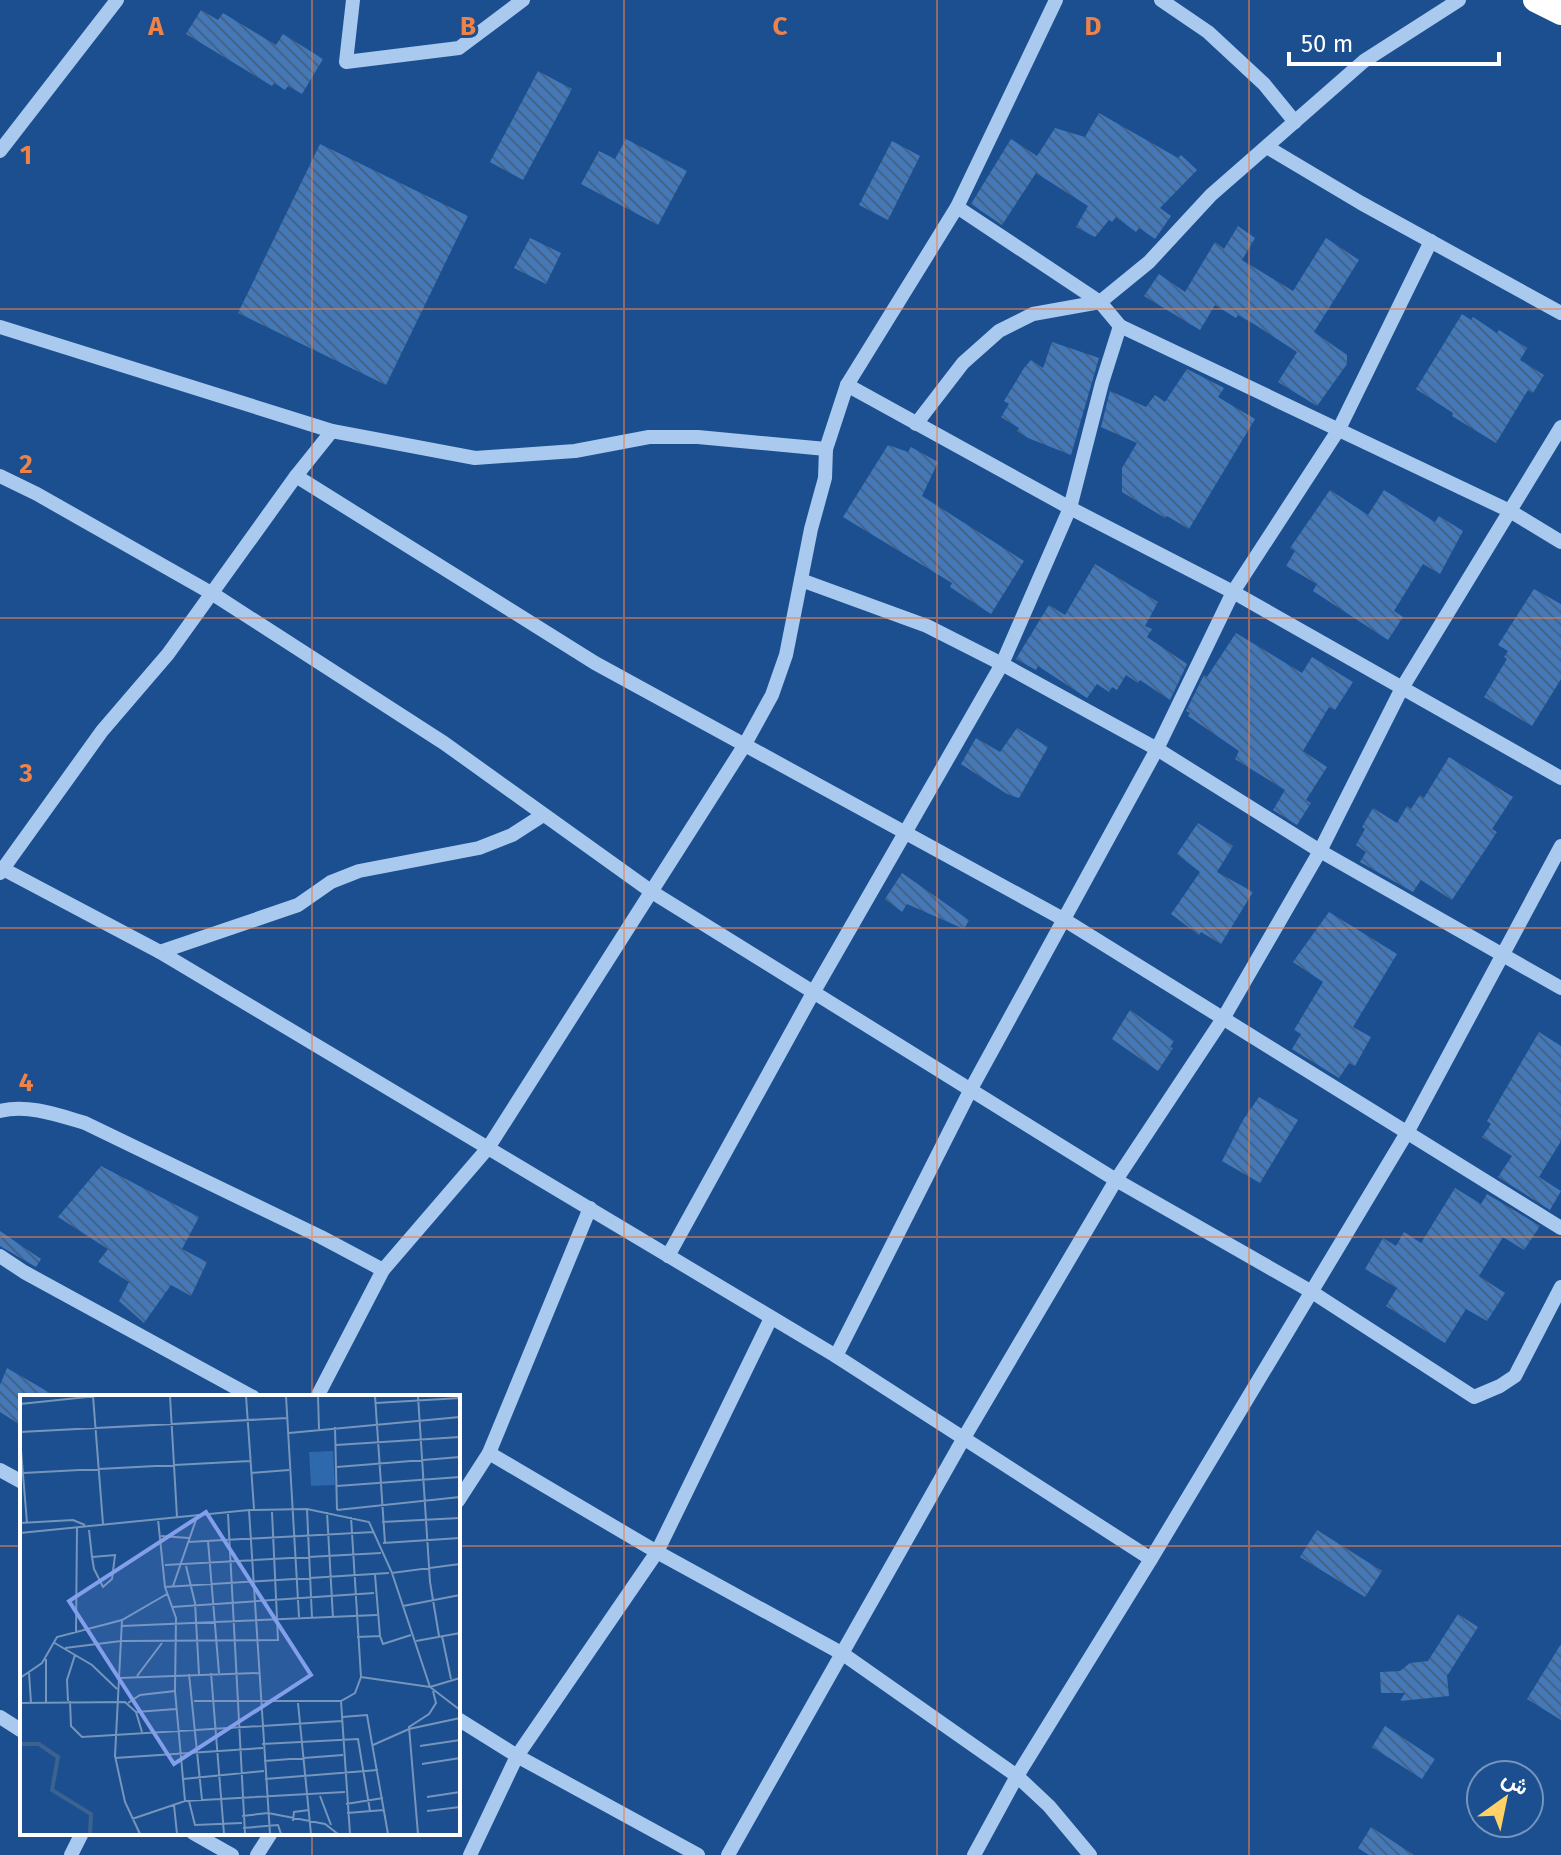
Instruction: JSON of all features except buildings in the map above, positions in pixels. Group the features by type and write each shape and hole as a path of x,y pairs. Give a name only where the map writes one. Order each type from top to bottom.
{"highway":[{"path":"1535,0 1561,13"}],"street":[{"path":"0,151 117,0"},
{"path":"353,0 346,62 459,48 523,0"},
{"path":"318,1395 383,1270 488,1148 744,746 772,695 825,478 826,449 847,385 957,207 1056,0"},
{"path":"1161,0 1208,32 1264,84 1295,122"},
{"path":"916,424 963,363 999,331 1033,314 1100,302 1149,262 1211,195 1364,61 1459,0"},
{"path":"1267,147 1561,313"},
{"path":"957,207 1100,302 1120,326 1510,511 1561,542"},
{"path":"836,1356 971,1089 1157,749 1233,592 1339,429 1431,241"},
{"path":"668,1256 813,993 1002,664 1070,508 1120,326"},
{"path":"0,327 332,431 475,458 575,451 649,437 698,437 826,449"},
{"path":"847,385 1070,508 1233,592 1561,778"},
{"path":"728,1855 965,1436 1116,1180 1224,1017 1320,851 1402,688 1561,427"},
{"path":"332,431 168,654 102,731 2,871 160,952 590,1208 965,1436 1151,1559"},
{"path":"0,476 213,594 444,743 652,892 1116,1180 1312,1292 1474,1397 1515,1376 1561,1287"},
{"path":"296,476 595,663 1063,919 1561,1228"},
{"path":"801,580 927,626 1002,664 1157,749 1320,851 1561,988"},
{"path":"160,952 298,905 331,882 359,871 479,848 512,835 543,815"},
{"path":"974,1855 1017,1776 1408,1131 1561,846"},
{"path":"0,1111 48,1112 85,1123 383,1270"},
{"path":"460,1498 489,1453 590,1208"},
{"path":"0,1256 249,1395"},
{"path":"470,1855 517,1756 657,1552 771,1318"},
{"path":"489,1453 657,1552 843,1654 1017,1776 1049,1806 1090,1855"},
{"path":"0,1470 20,1481"},
{"path":"0,1717 20,1730"},
{"path":"460,1720 517,1756 698,1855"},
{"path":"71,1855 81,1835"},
{"path":"197,1835 232,1855"},
{"path":"257,1855 270,1835"}]}
